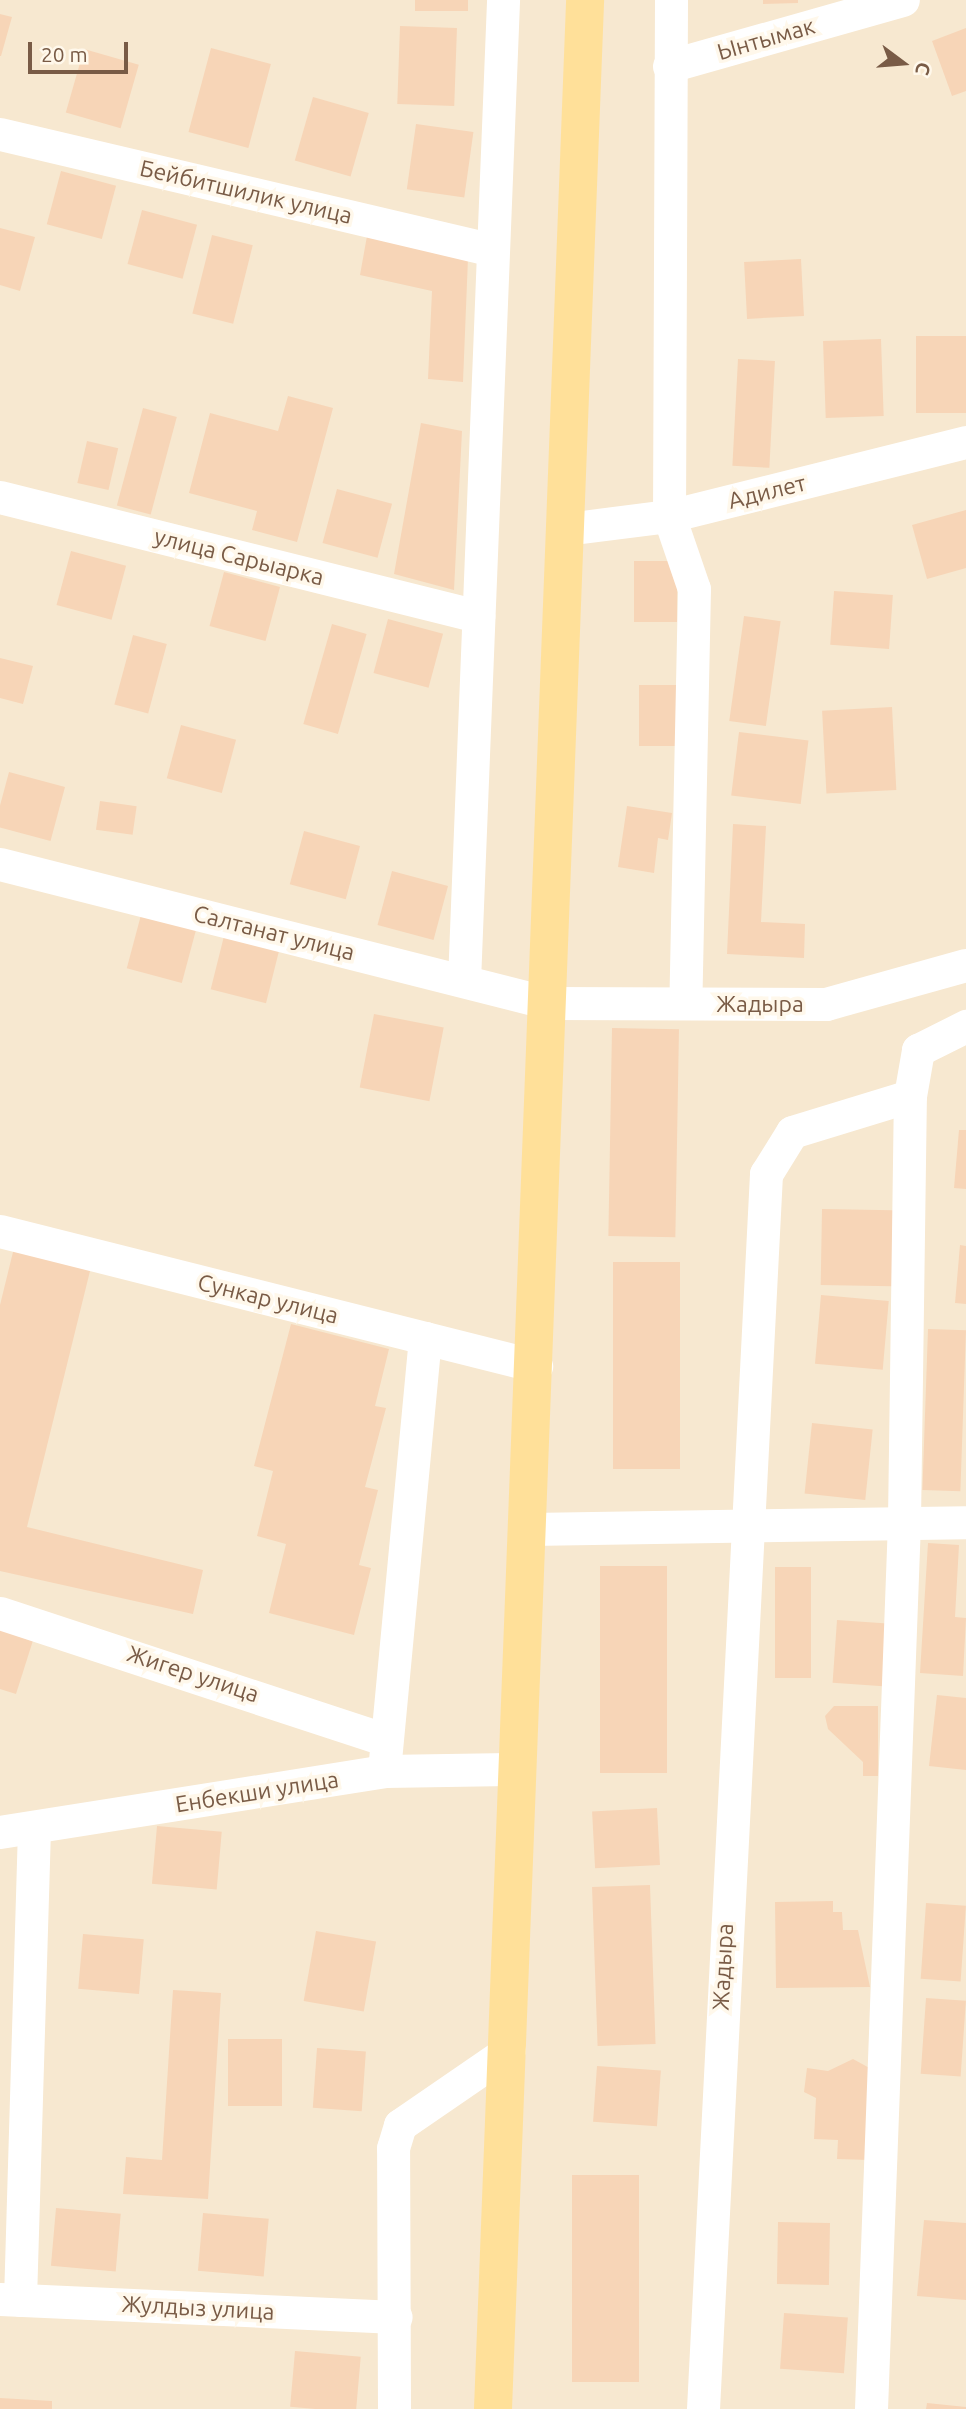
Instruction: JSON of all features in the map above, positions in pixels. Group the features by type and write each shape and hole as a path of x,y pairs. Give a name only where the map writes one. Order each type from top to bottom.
{"main road":[{"path":"493,2409 509,2050 516,1769 530,1529 585,0"}],"street":[{"path":"464,981 503,0"},
{"path":"671,0 669,516 694,590 685,1003"},
{"name":"Ынтымак","path":"669,66 903,0"},
{"name":"Бейбитшилик улица","path":"0,134 493,250"},
{"name":"Адилет","path":"566,529 669,516 966,442"},
{"name":"улица Сарыарка","path":"0,497 478,616"},
{"name":"Салтанат улица","path":"0,864 549,1003"},
{"name":"Жадыра","path":"549,1003 826,1004 966,965"},
{"path":"871,2409 904,1520 909,1096 918,1050 966,1026"},
{"name":"Жадыра","path":"703,2409 766,1174 792,1132 909,1096"},
{"name":"Сункар улица","path":"0,1231 536,1366"},
{"path":"384,1771 384,1739 425,1338"},
{"path":"530,1529 904,1520 966,1522"},
{"name":"Жигер улица","path":"0,1613 384,1739"},
{"name":"Енбекши улица","path":"0,1832 384,1771 516,1769"},
{"path":"10,2299 34,1828"},
{"path":"394,2409 396,2317 393,2148 400,2125 509,2050"},
{"name":"Жулдыз улица","path":"10,2299 396,2317"}],"shaded area":[{"path":"0,0 966,0 966,2409 0,2409"}],"building":[{"path":"415,0 468,0 468,11 415,11"},
{"path":"763,0 798,0 798,3 763,4"},
{"path":"0,14 12,17 1,56 0,56"},
{"path":"400,26 457,28 454,106 397,104"},
{"path":"966,28 966,91 952,96 932,41"},
{"path":"211,48 271,64 248,148 188,132"},
{"path":"84,49 139,65 121,128 66,112"},
{"path":"313,97 369,113 351,176 295,160"},
{"path":"416,124 473,132 464,197 407,189"},
{"path":"61,171 116,186 102,239 47,224"},
{"path":"142,210 197,225 183,279 128,264"},
{"path":"0,228 35,237 20,291 0,285"},
{"path":"212,235 253,245 233,324 192,314"},
{"path":"367,236 468,258 463,382 428,379 432,291 360,275"},
{"path":"801,259 804,316 747,319 744,262"},
{"path":"916,336 966,336 966,413 916,413"},
{"path":"881,339 884,416 826,418 823,341"},
{"path":"738,359 775,361 769,468 732,466"},
{"path":"288,396 333,408 297,542 252,530 257,511 189,493 210,413 278,431"},
{"path":"143,408 177,417 151,515 117,506"},
{"path":"421,423 462,431 454,590 394,574"},
{"path":"87,441 118,448 109,490 77,483"},
{"path":"337,489 392,504 378,558 323,543"},
{"path":"966,510 966,568 927,579 912,525"},
{"path":"71,551 126,566 112,620 57,605"},
{"path":"634,561 677,561 677,622 634,622"},
{"path":"224,572 280,587 266,641 210,626"},
{"path":"834,591 893,595 889,649 830,645"},
{"path":"744,616 781,621 766,726 729,721"},
{"path":"388,619 443,634 429,688 374,673"},
{"path":"332,624 367,634 338,734 303,724"},
{"path":"133,635 167,644 148,714 114,705"},
{"path":"0,658 33,666 23,704 0,698"},
{"path":"639,685 682,685 682,746 639,746"},
{"path":"892,707 896,790 826,794 822,711"},
{"path":"181,725 236,740 222,793 167,778"},
{"path":"739,732 808,741 801,804 731,796"},
{"path":"9,772 65,787 51,841 0,828 0,806"},
{"path":"100,801 137,806 133,835 96,830"},
{"path":"627,806 672,813 668,840 658,838 654,873 618,867"},
{"path":"733,824 766,826 761,922 805,924 804,958 727,954"},
{"path":"304,831 360,846 346,899 290,884"},
{"path":"392,871 448,886 434,940 378,925"},
{"path":"141,915 196,930 182,983 127,968"},
{"path":"224,936 279,950 266,1003 211,989"},
{"path":"374,1014 444,1028 429,1101 360,1088"},
{"path":"612,1028 679,1029 675,1237 608,1236"},
{"path":"959,1130 966,1130 966,1189 954,1188"},
{"path":"822,1209 893,1210 892,1286 821,1285"},
{"path":"960,1245 966,1246 966,1304 955,1303"},
{"path":"14,1248 91,1267 27,1527 203,1570 193,1614 0,1571 0,1305"},
{"path":"613,1262 680,1262 680,1469 613,1469"},
{"path":"821,1295 889,1301 883,1370 815,1364"},
{"path":"291,1324 389,1349 375,1406 386,1408 365,1487 378,1490 359,1565 371,1568 354,1635 269,1613 286,1544 257,1536 273,1471 254,1466"},
{"path":"928,1329 966,1330 960,1491 922,1490"},
{"path":"812,1423 873,1429 865,1500 805,1494"},
{"path":"928,1543 959,1545 955,1617 966,1618 963,1676 920,1673"},
{"path":"600,1566 667,1566 667,1773 600,1773"},
{"path":"775,1567 811,1567 811,1678 775,1678"},
{"path":"0,1620 36,1631 16,1694 0,1689"},
{"path":"837,1620 891,1624 886,1687 833,1683"},
{"path":"937,1695 966,1698 966,1770 929,1766"},
{"path":"834,1706 878,1706 878,1776 863,1776 863,1762 828,1729 825,1716"},
{"path":"657,1808 660,1865 595,1868 592,1811"},
{"path":"157,1826 222,1832 217,1889 152,1884"},
{"path":"650,1885 656,2044 598,2046 592,1887"},
{"path":"833,1901 833,1912 842,1912 843,1930 858,1930 870,1987 776,1988 775,1902"},
{"path":"926,1903 966,1906 961,1982 921,1979"},
{"path":"316,1931 376,1942 364,2012 304,2001"},
{"path":"83,1934 144,1939 139,1994 78,1989"},
{"path":"173,1990 221,1993 208,2199 123,2194 126,2157 162,2160"},
{"path":"926,1998 966,2001 961,2077 921,2074"},
{"path":"228,2039 282,2039 282,2106 228,2106"},
{"path":"317,2048 366,2051 362,2111 313,2108"},
{"path":"853,2059 875,2071 870,2160 837,2159 838,2140 814,2139 816,2098 804,2092 807,2068 828,2071"},
{"path":"597,2066 661,2070 657,2126 593,2122"},
{"path":"572,2175 639,2175 639,2382 572,2382"},
{"path":"56,2208 121,2214 116,2271 51,2266"},
{"path":"203,2213 269,2219 264,2277 198,2271"},
{"path":"924,2220 966,2223 966,2300 917,2296"},
{"path":"778,2222 830,2223 829,2285 777,2284"},
{"path":"784,2313 848,2317 844,2373 780,2369"},
{"path":"295,2351 361,2357 356,2409 290,2407"},
{"path":"0,2398 52,2401 52,2409 0,2409"},
{"path":"927,2403 966,2407 966,2409 926,2409"}]}
